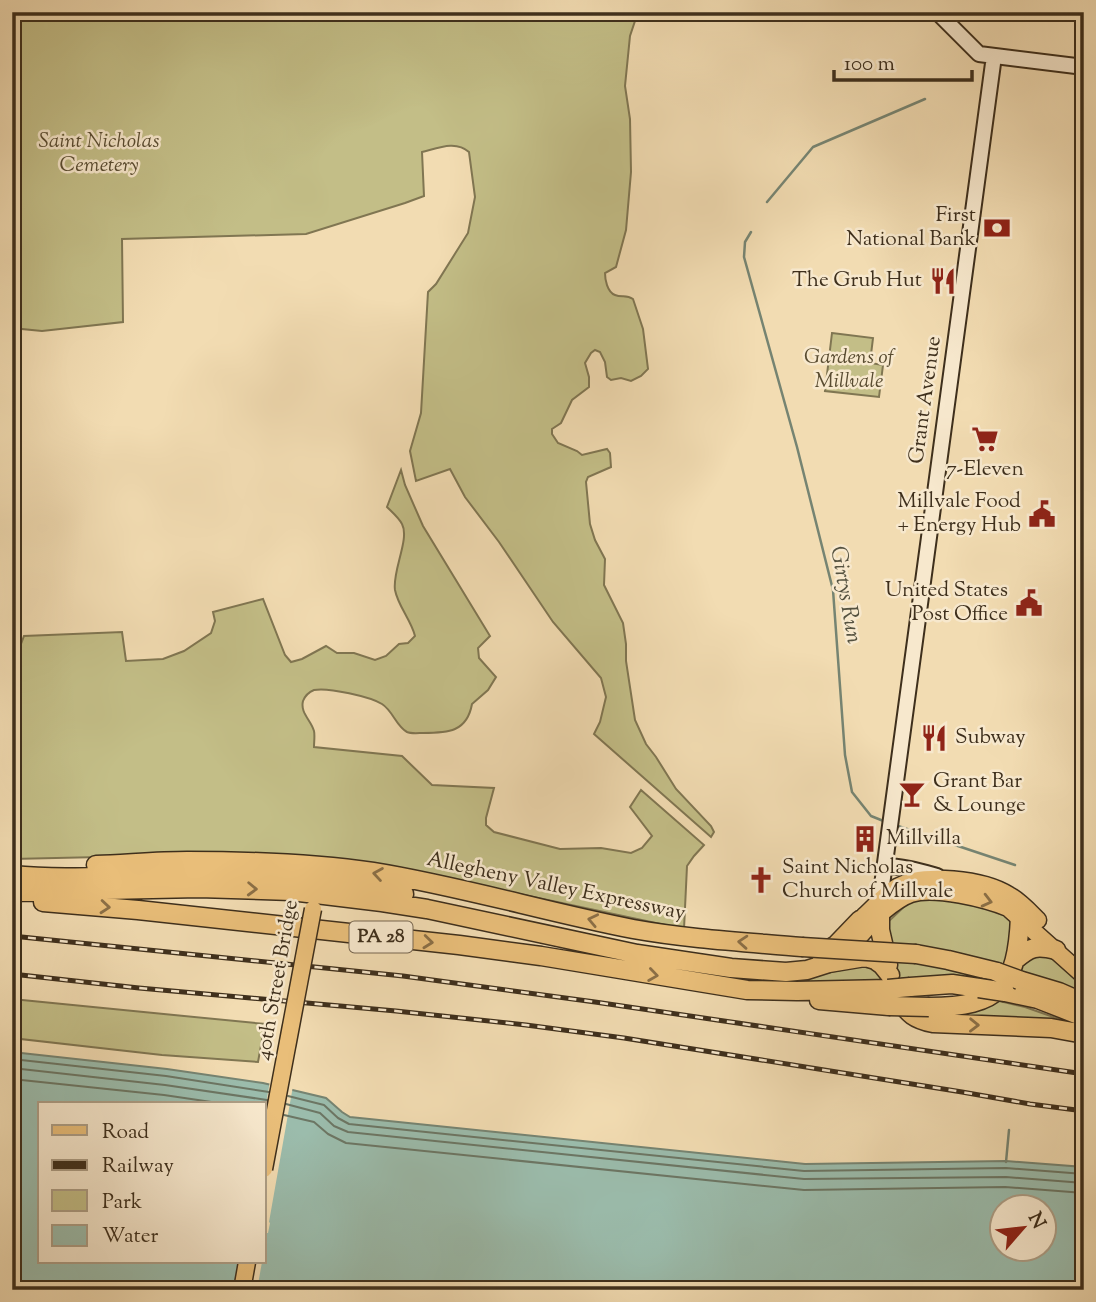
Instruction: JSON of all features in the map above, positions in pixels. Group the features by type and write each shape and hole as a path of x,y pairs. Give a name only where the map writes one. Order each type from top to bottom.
{"highway":[{"name":"Allegheny Valley Expressway","path":"12,869 185,861 300,865 372,872 684,937 916,954 997,972 1084,1003"},
{"path":"12,875 94,878 188,874 256,875 315,895 381,889 424,892 540,909"},
{"path":"12,892 199,888 291,891 427,909 637,954 731,968 786,972 865,957 882,965 889,990 908,1013 920,1020 1051,1028 1084,1034"},
{"path":"381,889 620,942 722,957 807,959 836,945 860,920"},
{"name":"PA 28","path":"12,900 138,910 459,945 747,990 795,994 951,984 1038,999 1084,1017"},
{"path":"880,908 880,930 889,990"},
{"path":"889,990 929,1007 971,1005 985,999 1005,983 1015,960 1020,917"},
{"path":"1015,960 1034,947 1056,950"}],"main road":[{"path":"829,962 845,951 898,887 912,881 943,878 993,887 1009,894 1084,962"},
{"path":"860,920 880,908 922,891 993,902 1020,917 1084,976"},
{"name":"40th Street Bridge","path":"266,1158 315,895"},
{"path":"242,1290 247,1264"}],"street":[{"path":"937,12 986,55 1084,67"},
{"name":"Grant Avenue","path":"880,908 986,55"},
{"path":"884,866 943,878"}],"green space":[{"name":"Saint Nicholas Cemetery","path":"12,12 638,12 630,36 625,86 630,119 631,172 626,230 616,267 605,273 612,293 633,299 643,329 648,369 631,381 621,378 611,380 607,377 605,362 600,352 595,350 585,363 589,387 572,400 561,423 552,429 552,434 558,443 582,455 607,449 610,453 611,467 588,477 586,482 590,524 605,559 604,585 623,623 635,720 646,744 676,789 711,826 714,832 711,837 594,734 606,697 601,678 553,622 465,497 450,469 416,481 410,451 421,413 428,292 436,284 468,233 475,197 469,152 453,146 422,152 424,196 306,234 122,239 123,322 42,331 12,328"},
{"name":"Gardens of Millvale","path":"832,333 873,338 870,363 883,365 879,397 825,391"},
{"path":"401,470 423,526 490,636 478,648 479,658 496,677 488,690 472,704 466,720 461,725 440,732 409,733 400,726 386,707 376,701 339,691 314,690 306,696 302,705 314,731 314,747 402,756 432,785 494,788 486,825 494,832 560,849 601,848 631,853 642,848 652,836 630,807 641,790 704,845 687,866 684,929 416,872 234,854 12,859 12,652 21,644 24,636 122,632 126,661 163,659 184,651 211,633 215,621 213,612 263,599 285,655 291,662 326,646 337,653 354,653 375,660 386,656 399,644 408,643 415,636 395,590 404,530 387,507"},
{"path":"928,896 981,906 1016,919 1011,926 1006,967 966,971 973,980 930,977 898,979 890,950 889,921 907,904 906,901"},
{"path":"1046,952 1084,983 1084,998 1016,970 1024,958"},
{"path":"871,963 886,980 816,985 803,982 811,977"},
{"path":"12,999 265,1024 258,1062 162,1055 12,1038"},
{"path":"991,999 1025,1007 1076,1025 938,1017"}],"water":[{"path":"12,1052 167,1069 263,1083 326,1098 350,1117 805,1164 1006,1161 1084,1167 1084,1290 12,1290"}],"pier":[{"path":"270,1081 293,1086 266,1238 266,1104"},
{"path":"238,1264 262,1264 257,1290 233,1290"}],"waterway":[{"name":"Girtys Run","path":"767,202 813,147 925,99"},
{"name":"Girtys Run","path":"751,232 745,242 744,257 797,447 833,590 845,755 852,792 871,816 886,822"},
{"name":"Girtys Run","path":"895,825 1015,865"},
{"name":"Girtys Run","path":"1006,1162 1009,1130"}],"railway":[{"path":"12,936 403,976 1084,1074"},
{"path":"12,974 526,1025 1084,1111"}],"place":[{"name":"First National Bank","path":"997,228"},
{"name":"The Grub Hut","path":"943,281"},
{"name":"7-Eleven","path":"985,439"},
{"name":"Millvale Food + Energy Hub","path":"1042,514"},
{"name":"United States Post Office","path":"1029,603"},
{"name":"Subway","path":"934,738"},
{"name":"Grant Bar & Lounge","path":"912,794"},
{"name":"Millvilla","path":"865,839"},
{"name":"Saint Nicholas Church of Millvale","path":"761,880"}]}
